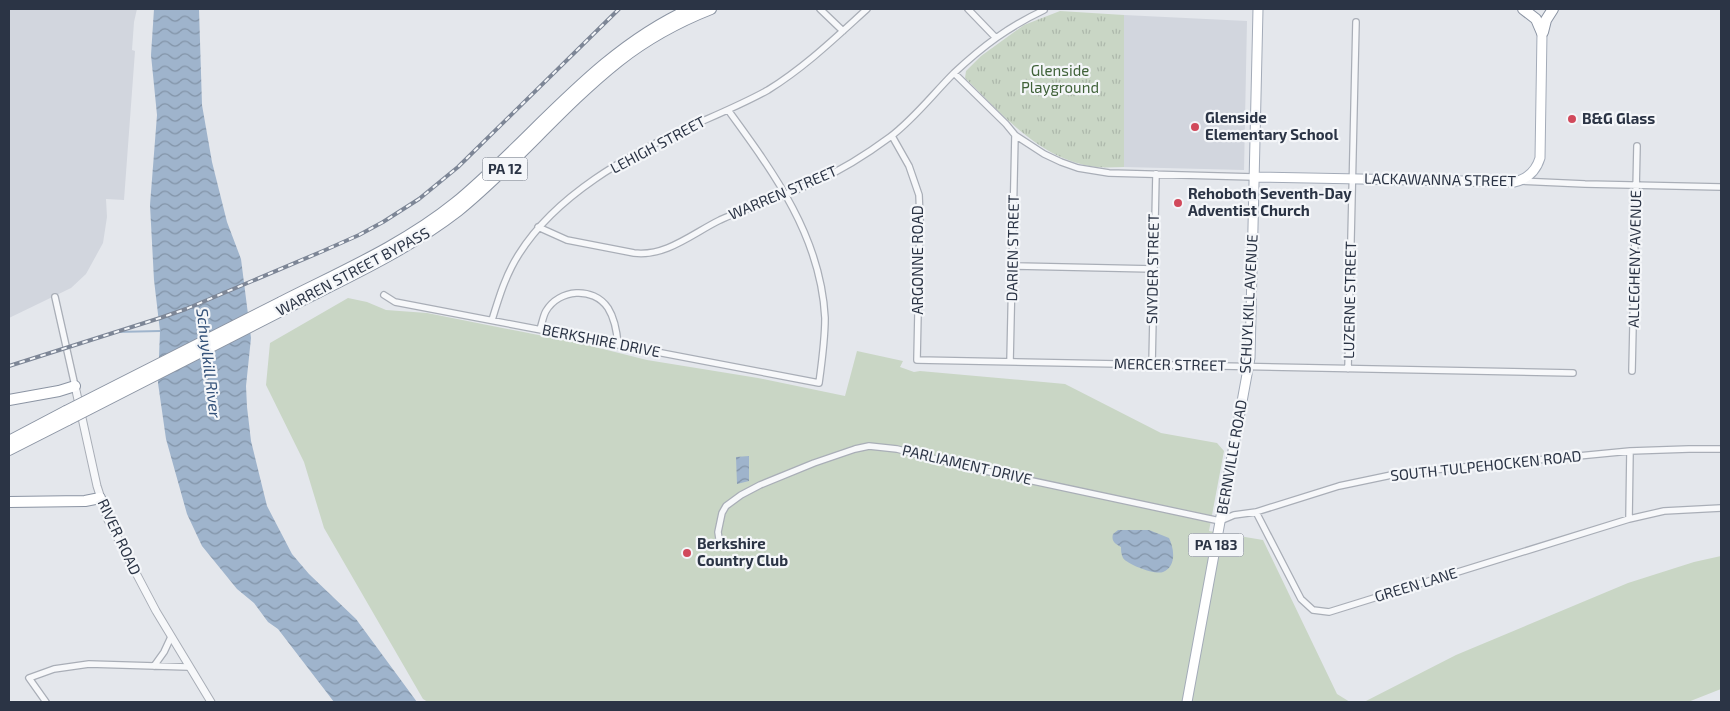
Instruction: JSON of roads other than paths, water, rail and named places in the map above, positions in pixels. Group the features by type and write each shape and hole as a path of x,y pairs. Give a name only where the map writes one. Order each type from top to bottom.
{"highway":[{"name":"WARREN STREET BYPASS","path":"282,306 384,249 439,215 481,181 601,66 645,34 690,9"},
{"name":"WARREN STREET BYPASS","path":"9,450 67,416 282,306 396,252 444,221 486,187 574,101 619,62 659,34 711,9"},
{"path":"1523,9 1536,19 1542,33"},
{"path":"1542,33 1546,20 1553,9"},
{"path":"9,395 58,386 75,386"},
{"path":"9,400 59,391 75,386"},
{"name":"WARREN STREET BYPASS","path":"9,440 67,416"},
{"path":"9,496 86,496 100,498"},
{"path":"9,502 86,501 100,498"}],"main road":[{"name":"SCHUYLKILL AVENUE","path":"1244,388 1249,366 1258,9"},
{"path":"1520,181 1527,178 1535,169 1540,158 1542,33"},
{"name":"LACKAWANNA STREET","path":"1254,177 1520,181"},
{"name":"BERNVILLE ROAD","path":"1187,702 1244,388"}],"street":[{"path":"820,9 843,31"},
{"name":"LEHIGH STREET","path":"492,320 509,272 525,244 566,200 616,166 670,136 767,90 794,73 817,55 867,9"},
{"path":"968,9 996,37"},
{"name":"WARREN STREET","path":"538,228 567,240 641,254 665,250 718,221 829,176 860,158 892,136 954,74 996,37 1011,26 1044,10"},
{"name":"LUZERNE STREET","path":"1348,369 1356,22"},
{"name":"LACKAWANNA STREET","path":"954,74 1015,135 1044,154 1078,168 1109,173 1254,177"},
{"path":"728,110 786,194"},
{"name":"DARIEN STREET","path":"1010,362 1015,135"},
{"name":"ARGONNE ROAD","path":"892,136 909,166 919,195 917,360"},
{"name":"ALLEGHENY AVENUE","path":"1632,371 1637,146"},
{"name":"SNYDER STREET","path":"1152,365 1156,174"},
{"name":"LACKAWANNA STREET","path":"1520,181 1721,186"},
{"name":"BERKSHIRE DRIVE","path":"384,295 395,302 819,383 825,335 823,298 809,242 786,194"},
{"path":"1012,266 1154,269"},
{"path":"540,329 546,312 554,301 566,294 581,292 601,300 608,309 617,332 618,345"},
{"name":"RIVER ROAD","path":"55,297 100,498 115,534 171,637 211,702"},
{"name":"MERCER STREET","path":"917,360 1573,373"},
{"name":"PARLIAMENT DRIVE","path":"720,545 718,532 722,513 726,506 741,495 760,485 814,463 870,446 897,449 967,467 1220,521 1234,515 1256,512"},
{"name":"SOUTH TULPEHOCKEN ROAD","path":"1256,512 1339,486 1401,473 1630,451 1721,449"},
{"path":"1629,519 1630,451"},
{"name":"GREEN LANE","path":"1256,512 1301,599 1313,610 1330,612 1629,519 1672,510 1721,508"},
{"path":"154,666 164,652 171,637"},
{"path":"46,702 29,678 54,669 89,664 188,667"}],"water":[{"name":"Schuylkill River","path":"154,9 199,9 202,105 212,162 227,222 241,259 251,338 246,386 247,407 251,441 267,506 292,554 309,574 356,619 417,702 334,702 278,629 268,622 254,603 237,589 202,546 187,514 166,439 158,383 160,331 154,280 150,205 157,115 151,55"},
{"path":"749,456 749,481 737,484 736,457"},
{"path":"1118,530 1149,530 1169,538 1173,552 1171,566 1159,573 1148,571 1126,561 1122,557 1121,547 1113,540 1113,534"}],"waterway":[{"path":"115,332 160,331"}],"railway":[{"path":"9,366 186,309 323,251 383,222 419,199 458,167 619,9"}],"place":[{"name":"B&G Glass","path":"1572,119"},
{"name":"Glenside Elementary School","path":"1195,127"},
{"name":"Rehoboth Seventh-Day Adventist Church","path":"1178,203"},
{"name":"Berkshire Country Club","path":"687,553"}],"park label":[{"name":"Glenside Playground","path":"1060,80"}]}
